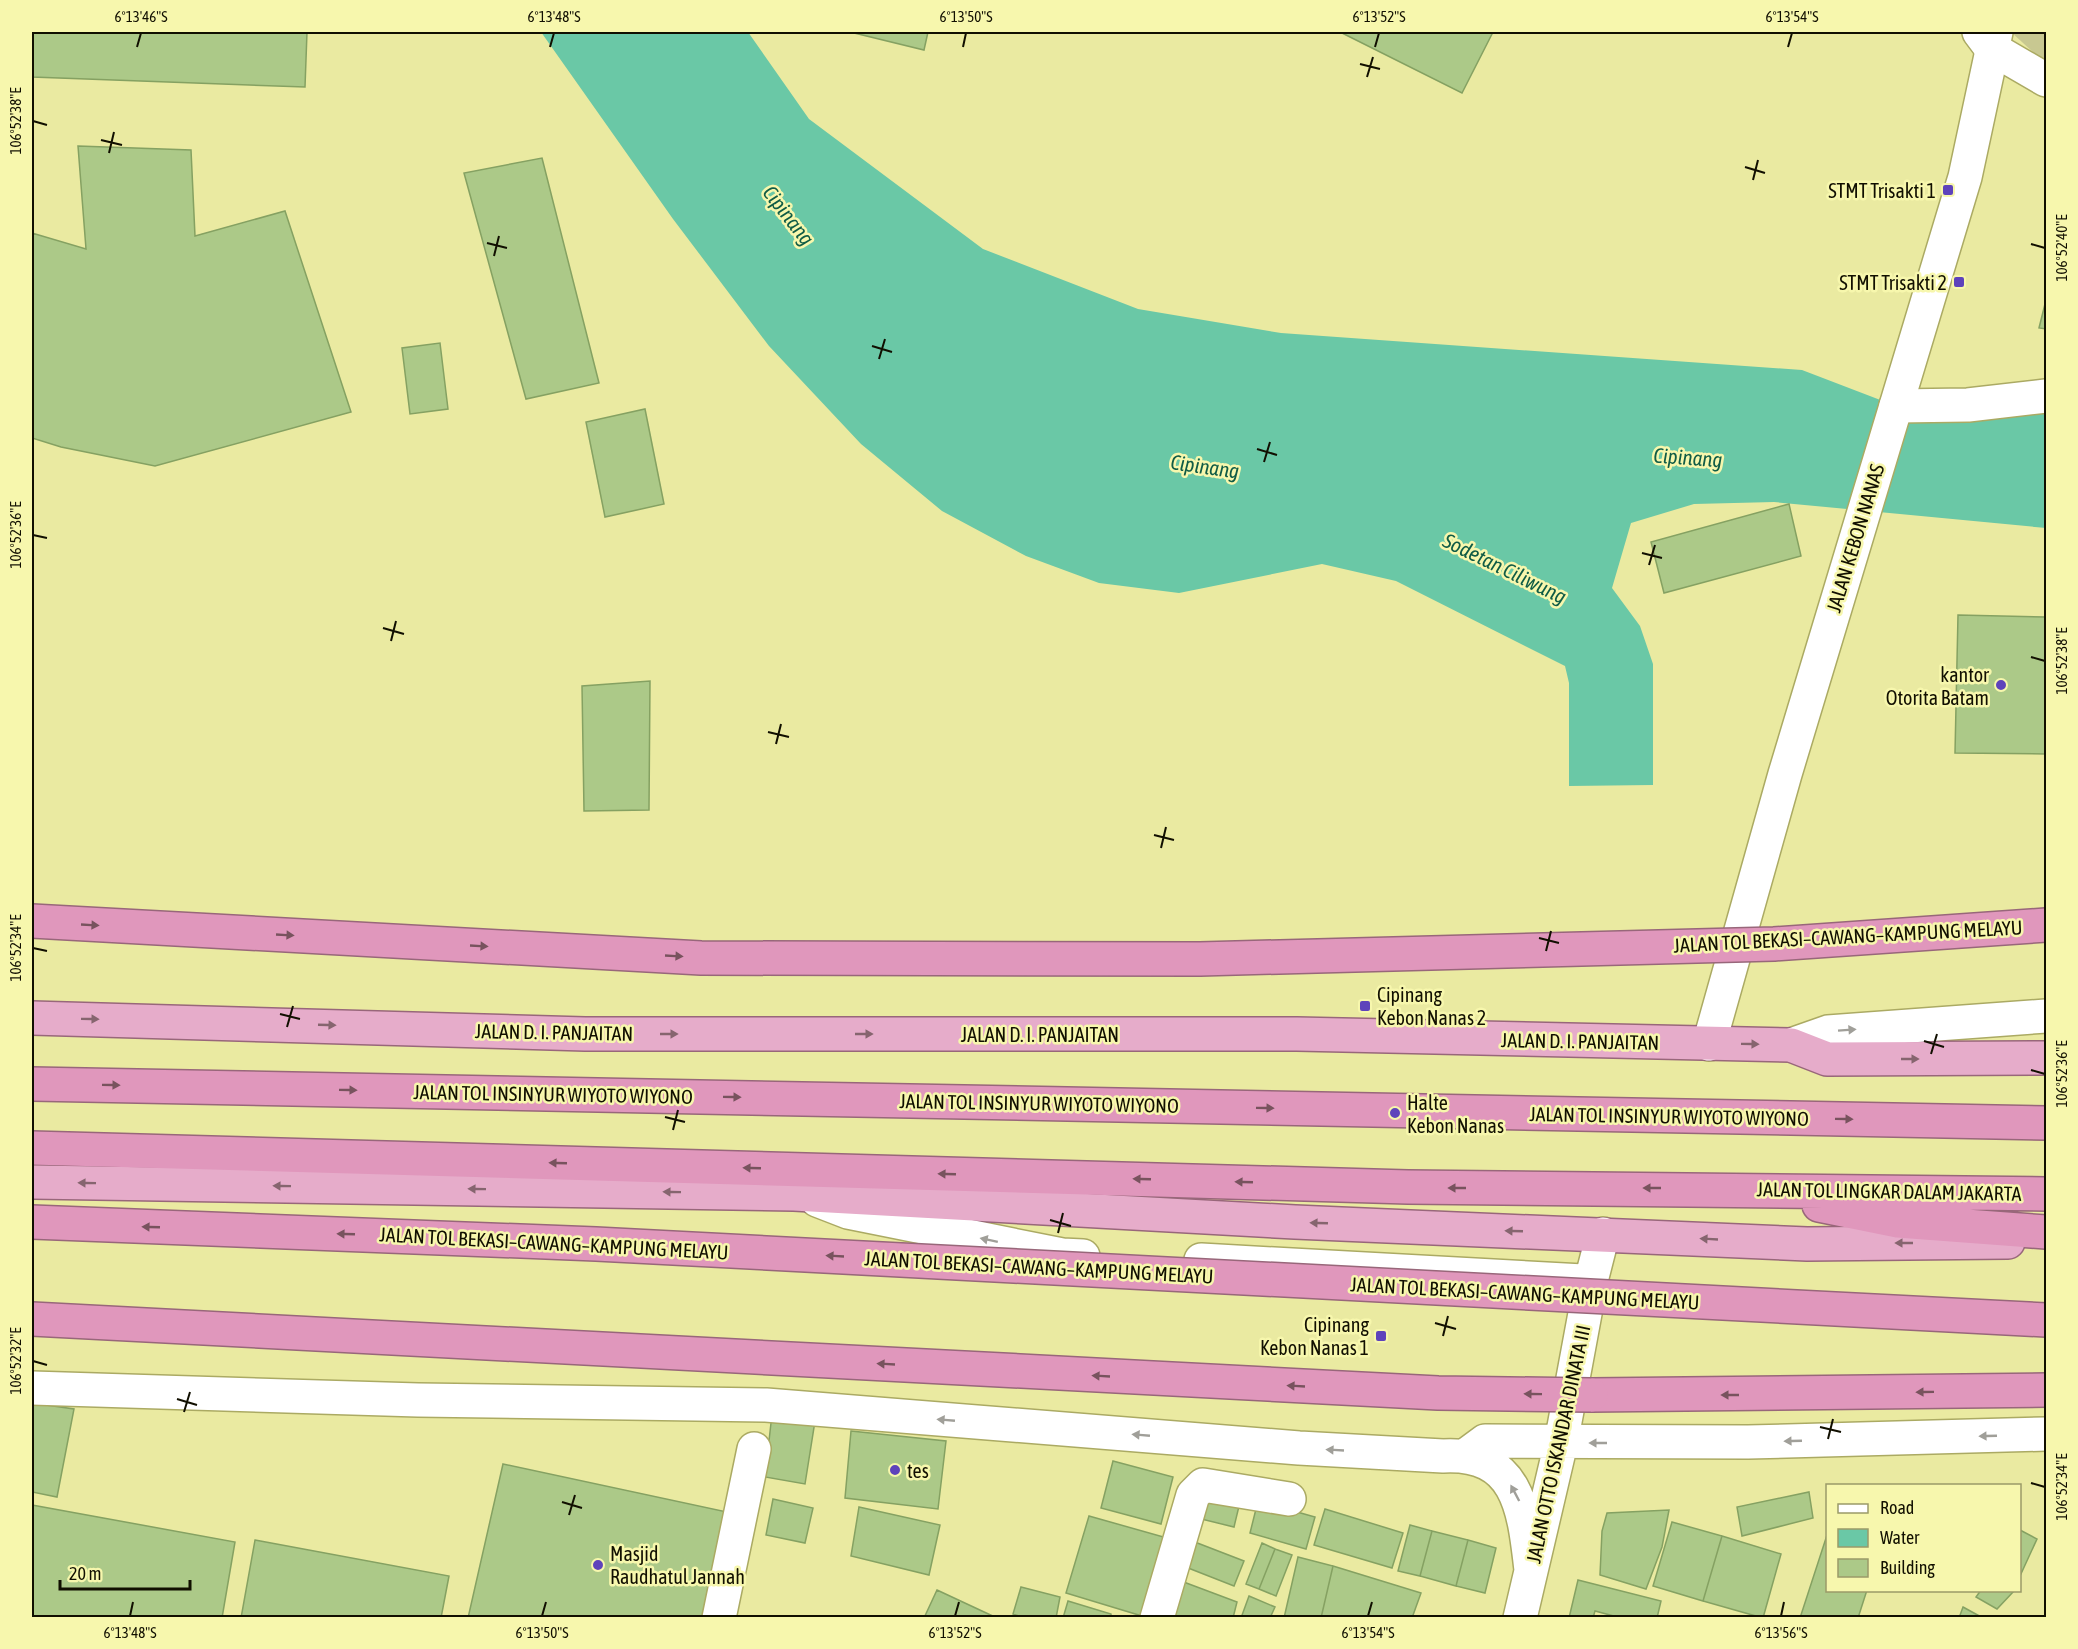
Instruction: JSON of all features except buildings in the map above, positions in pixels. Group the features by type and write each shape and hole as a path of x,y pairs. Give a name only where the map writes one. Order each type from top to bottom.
{"highway":[{"name":"JALAN TOL BEKASI–CAWANG–KAMPUNG MELAYU","path":"32,921 701,958 1164,959 1774,944 2046,925"},
{"name":"JALAN D. I. PANJAITAN","path":"32,1018 585,1034 1298,1034 1791,1045 1827,1059 2046,1058"},
{"name":"JALAN TOL INSINYUR WIYOTO WIYONO","path":"32,1084 2046,1123"},
{"path":"32,1148 1408,1187 1731,1189 1898,1221 2046,1232"},
{"path":"32,1182 804,1194 1295,1222 1807,1244 2046,1242"},
{"name":"JALAN TOL LINGKAR DALAM JAKARTA","path":"1731,1189 2046,1194"},
{"name":"JALAN TOL BEKASI–CAWANG–KAMPUNG MELAYU","path":"32,1222 596,1244 2046,1320"},
{"path":"32,1319 1438,1393 1800,1395 2046,1390"}],"street":[{"path":"1989,37 2046,80"},
{"name":"JALAN KEBON NANAS","path":"1709,1044 1841,582 1965,177 1989,37"},
{"path":"1893,414 2046,396"},
{"path":"1791,1045 1828,1032 2046,1016"},
{"path":"804,1194 848,1212 1062,1255 1300,1263 1831,1299 2046,1304"},
{"name":"JALAN OTTO ISKANDAR DINATA III","path":"1520,1617 1561,1443 1591,1281 1603,1234"},
{"path":"32,1388 146,1394 766,1405 1299,1448 1443,1456 1466,1455 1492,1466 1508,1481 1519,1500 1527,1529 1531,1570"},
{"path":"1466,1455 1485,1441 1748,1442 2046,1434"},
{"path":"719,1617 754,1449"},
{"path":"1157,1617 1192,1495 1203,1485 1289,1499"}],"shaded area":[{"path":"2011,32 2046,32 2046,64"}],"water":[{"path":"541,32 748,32 809,119 983,249 1138,309 1281,333 1802,370 1896,406 2046,396 2046,528 1774,502 1694,504 1631,523 1612,588 1640,626 1653,664 1653,785 1569,786 1569,683 1565,666 1396,581 1322,564 1179,593 1099,583 1026,556 942,511 861,444 769,346 673,219"}],"place":[{"name":"STMT Trisakti 1","path":"1948,190"},
{"name":"STMT Trisakti 2","path":"1959,282"},
{"name":"kantor Otorita Batam","path":"2001,685"},
{"name":"Cipinang Kebon Nanas 2","path":"1365,1006"},
{"name":"Halte Kebon Nanas","path":"1395,1113"},
{"name":"Cipinang Kebon Nanas 1","path":"1381,1336"},
{"name":"tes","path":"895,1470"},
{"name":"Masjid Raudhatul Jannah","path":"598,1565"}],"water label":[{"name":"Cipinang","path":"789,215"},
{"name":"Cipinang","path":"1688,457"},
{"name":"Cipinang","path":"1205,466"},
{"name":"Sodetan Ciliwung","path":"1505,568"}]}
